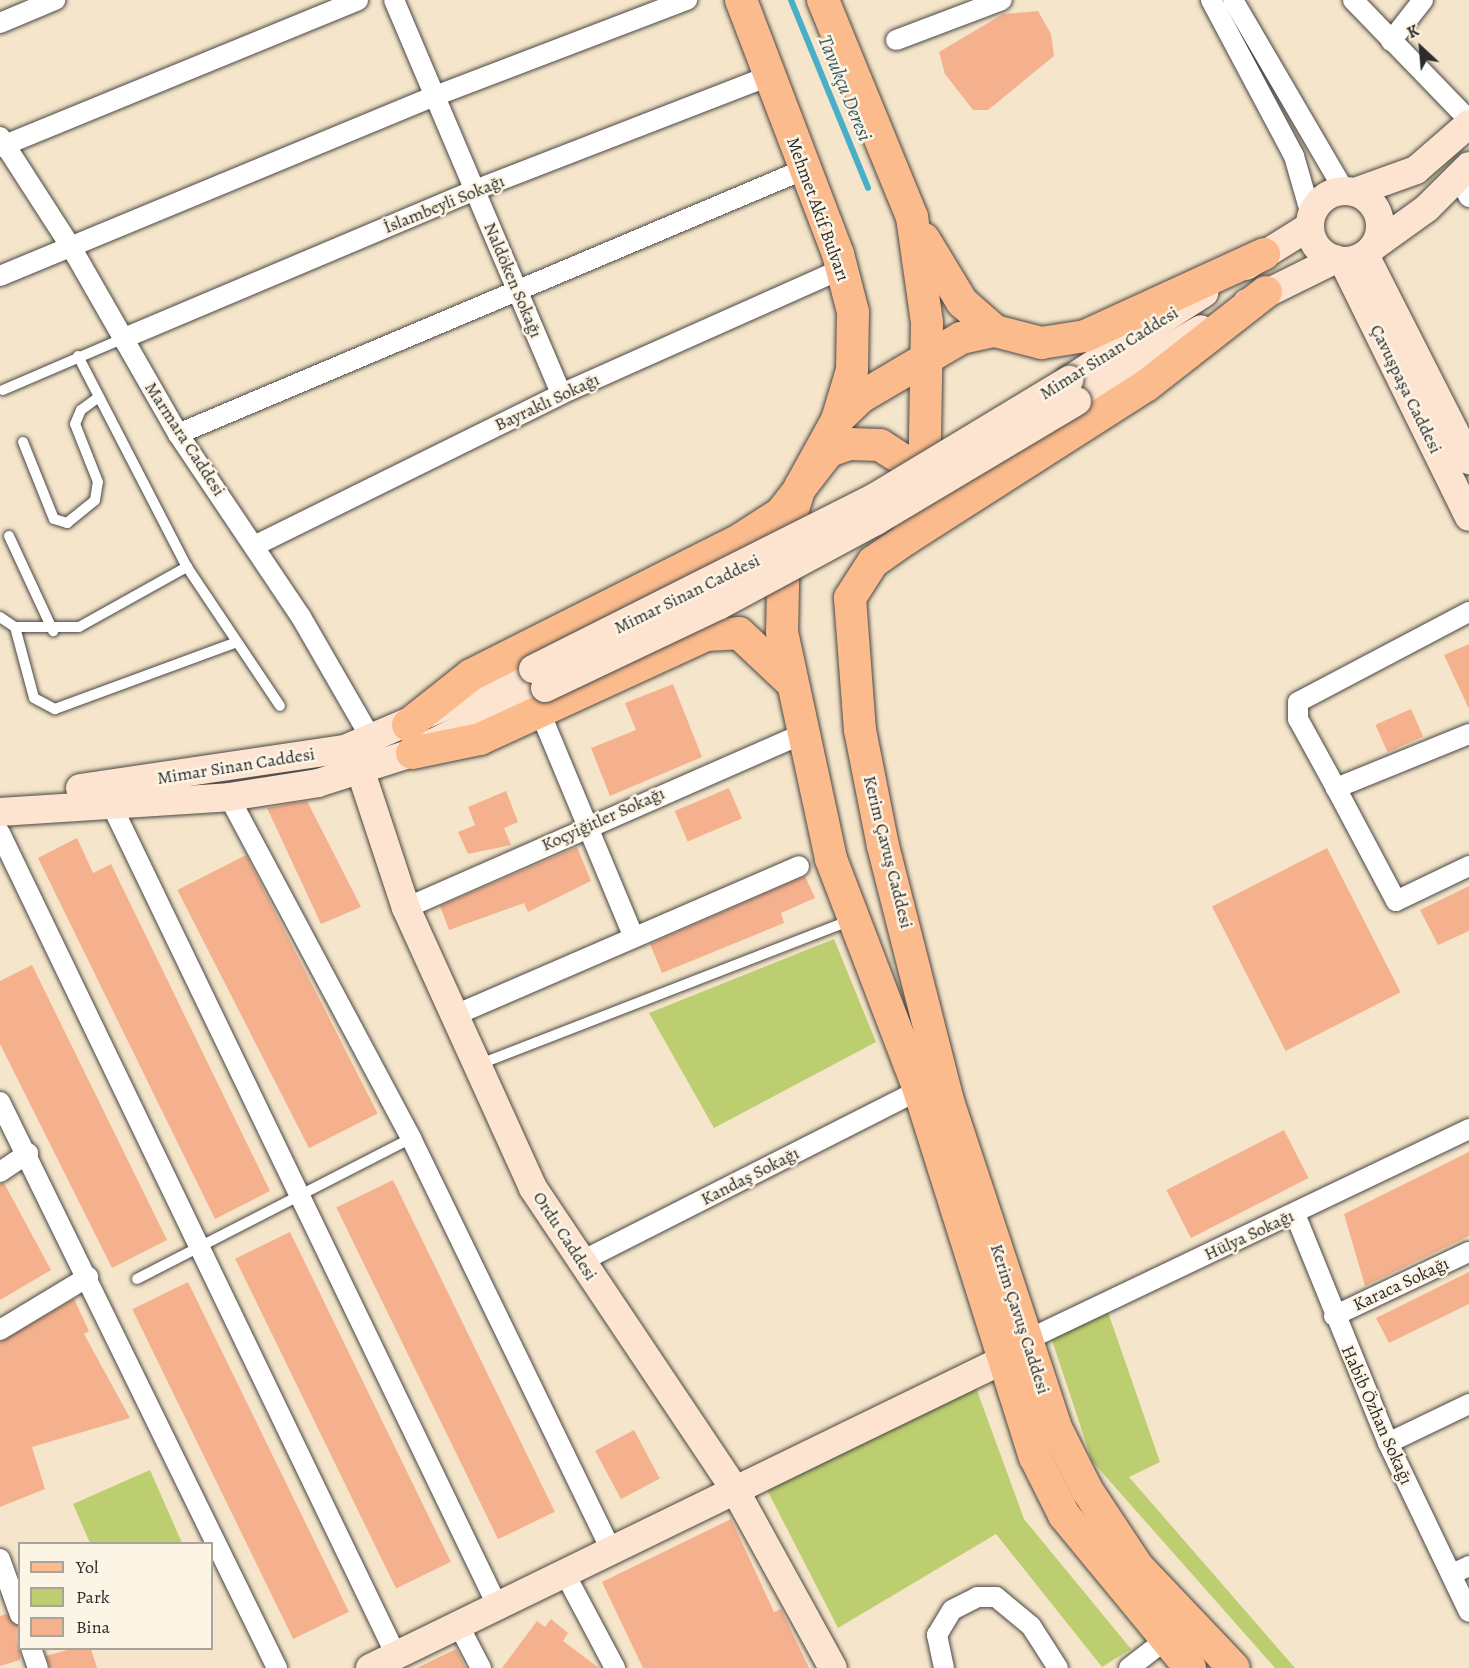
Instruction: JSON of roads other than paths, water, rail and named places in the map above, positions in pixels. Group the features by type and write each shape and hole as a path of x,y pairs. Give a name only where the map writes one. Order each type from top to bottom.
{"main road":[{"name":"Mehmet Akif Bulvarı","path":"741,0 842,269 853,312 852,370 837,420 800,487"},
{"name":"Kerim Çavuş Caddesi","path":"823,0 912,217 922,269 927,359 924,503 906,539 873,562 850,598 860,730 883,846 909,936 946,1098 1016,1350 1035,1457 1064,1515 1164,1641 1190,1668"},
{"path":"1466,180 1354,255 1316,245 1310,220 1324,198 1416,170 1469,122"},
{"path":"1350,191 1379,214 1354,255"},
{"path":"912,217 962,302 995,331"},
{"name":"Mimar Sinan Caddesi","path":"0,812 229,797 361,772 410,739 539,690 720,605 876,522 1073,391 1310,220"},
{"path":"837,420 861,397 961,338 995,331 1041,343 1085,336 1264,254"},
{"name":"Mimar Sinan Caddesi","path":"1073,391 1266,292 1354,255"},
{"name":"Çavuşpaşa Caddesi","path":"1354,255 1469,460"},
{"name":"Çavuşpaşa Caddesi","path":"1354,255 1469,517"},
{"path":"906,539 1137,391 1266,292"},
{"path":"410,739 471,675 741,539 781,513 829,451 849,444 880,445 898,453 924,488"},
{"name":"Kerim Çavuş Caddesi","path":"800,487 784,539 782,632 802,734 855,928 919,1090 1016,1350 1112,1530 1138,1567 1234,1668"},
{"path":"410,739 480,739 539,690 705,635 739,633 792,683"},
{"name":"Mimar Sinan Caddesi","path":"0,792 90,787 251,765 372,740 410,739"},
{"name":"Ordu Caddesi","path":"361,772 406,908 453,1016 533,1188 580,1262 734,1488 833,1668"},
{"path":"855,928 878,952 887,953 909,936"},
{"path":"370,1668 1016,1350"}],"street":[{"path":"0,22 55,0"},
{"path":"2,143 358,0"},
{"name":"Naldöken Sokağı","path":"394,0 561,394"},
{"path":"0,276 435,96 687,0"},
{"path":"896,40 1002,0"},
{"path":"1211,0 1294,156 1310,220"},
{"path":"1233,0 1350,191"},
{"path":"1353,0 1469,122"},
{"path":"1391,41 1423,0"},
{"name":"İslambeyli Sokağı","path":"122,339 475,190 769,76"},
{"name":"Marmara Caddesi","path":"2,143 71,247 178,434 256,545 372,740"},
{"path":"178,434 516,289 805,169"},
{"name":"Bayraklı Sokağı","path":"256,545 561,394 842,269"},
{"path":"1469,612 1298,702 1298,719 1396,901 1469,866"},
{"path":"539,690 584,826 633,935"},
{"name":"Koçyiğitler Sokağı","path":"406,908 584,826 802,734"},
{"path":"1336,788 1469,734"},
{"path":"229,797 411,1138 610,1548"},
{"path":"111,804 497,1605"},
{"path":"0,833 396,1655"},
{"path":"453,1016 633,935 799,866"},
{"name":"Kandaş Sokağı","path":"580,1262 919,1090"},
{"path":"0,1102 28,1153 277,1668"},
{"name":"Hülya Sokağı","path":"1016,1350 1469,1129"},
{"path":"0,1172 28,1153"},
{"name":"Habib Özhan Sokağı","path":"1295,1214 1334,1316 1388,1443 1461,1570 1469,1612"},
{"name":"Karaca Sokağı","path":"1334,1316 1469,1252"},
{"path":"0,1330 88,1277"},
{"path":"1388,1443 1469,1404"},
{"path":"0,1559 18,1609"},
{"path":"564,1572 615,1668"},
{"path":"944,1668 938,1635 952,1610 977,1597 996,1597 1031,1626 1058,1668"},
{"path":"458,1624 481,1668"},
{"path":"1129,1668 1164,1641"},
{"path":"32,1650 38,1668"}],"lane":[{"path":"3,390 122,339"},
{"path":"78,356 187,567 280,706"},
{"path":"23,442 54,519 67,523 95,500 98,482 75,424 81,410 99,397"},
{"path":"9,536 53,631"},
{"path":"0,617 15,627 53,631 113,612 187,567"},
{"path":"15,627 34,698 55,709 237,642"},
{"path":"477,1066 855,928"},
{"path":"137,1279 411,1138"}],"waterway":[{"name":"Tavukçu Deresi","path":"791,0 868,188"}]}
